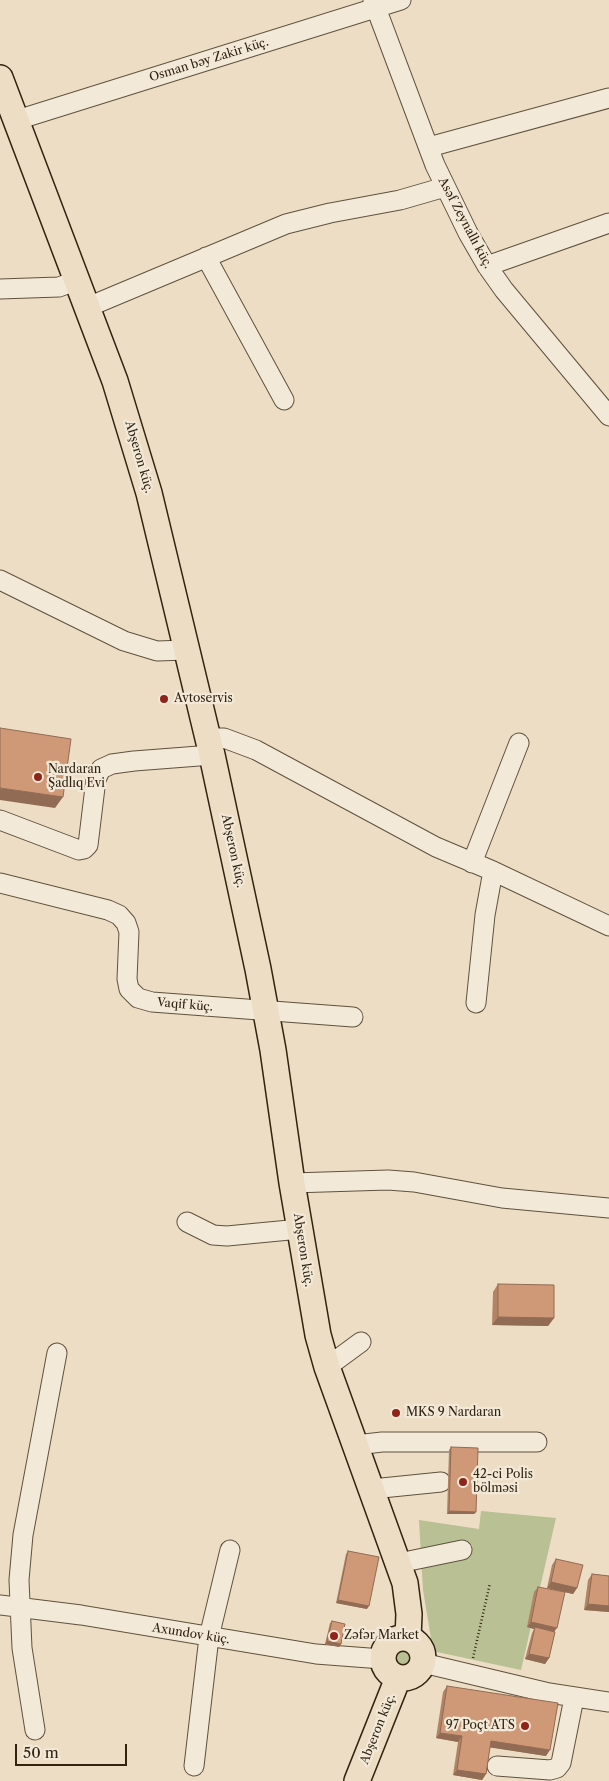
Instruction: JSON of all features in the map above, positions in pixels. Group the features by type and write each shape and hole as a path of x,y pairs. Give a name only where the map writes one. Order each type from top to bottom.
{"main road":[{"name":"Abşeron küç.","path":"0,78 78,280 132,432 210,746 266,1011 311,1300 327,1366 400,1563 408,1596 408,1638"},
{"path":"401,1637 408,1638 419,1644 424,1656 423,1663 420,1669 411,1677 390,1668 383,1653 390,1642 401,1637"},
{"name":"Abşeron küç.","path":"357,1781 390,1668"}],"street":[{"name":"Osman bəy Zakir küç.","path":"16,120 374,4 401,0"},
{"name":"Asəf Zeynallı küç.","path":"374,4 445,187 487,266 608,414"},
{"path":"429,147 609,98"},
{"path":"88,307 286,224 330,213 426,194 445,187"},
{"path":"487,266 609,223"},
{"path":"206,257 284,400"},
{"path":"0,290 59,287 78,280"},
{"path":"0,581 124,641 157,651 187,650"},
{"path":"0,820 79,850 84,849 88,844 96,779 101,769 112,764 210,746 224,738 256,750 436,847 493,871 609,926"},
{"path":"472,863 519,743"},
{"path":"476,1003 484,915 493,871"},
{"name":"Vaqif küç.","path":"0,883 108,910 119,915 126,923 129,932 127,979 129,989 138,998 152,1002 353,1017"},
{"path":"292,1182 388,1180 414,1182 502,1198 609,1208"},
{"path":"187,1222 213,1235 226,1236 300,1229"},
{"path":"327,1366 361,1342"},
{"path":"35,1730 22,1648 19,1580 23,1535 57,1353"},
{"path":"356,1445 382,1442 537,1442"},
{"path":"372,1489 441,1482"},
{"path":"194,1766 209,1637 230,1550"},
{"path":"400,1563 462,1550"},
{"name":"Axundov küç.","path":"0,1605 316,1654 390,1668"},
{"path":"423,1663 574,1698 609,1702"},
{"path":"497,1766 550,1770 557,1768 561,1763 574,1698"}],"path":[{"path":"472,1660 490,1582"}],"green space":[{"path":"481,1511 556,1518 521,1670 437,1652 432,1645 423,1590 419,1520 479,1529"},
{"path":"403,1647 411,1650 414,1658 411,1666 403,1669 395,1666 392,1658 395,1650"}],"building":[{"path":"0,728 71,739 63,797 0,788"},
{"path":"498,1284 554,1285 554,1318 498,1317"},
{"path":"451,1447 478,1448 476,1512 449,1511"},
{"path":"348,1551 379,1557 369,1606 338,1600"},
{"path":"556,1559 583,1565 577,1588 551,1582"},
{"path":"592,1574 609,1576 609,1606 588,1604"},
{"path":"538,1587 565,1592 557,1628 531,1622"},
{"path":"332,1621 345,1624 341,1644 327,1641"},
{"path":"535,1627 555,1632 549,1658 529,1654"},
{"path":"447,1686 558,1703 550,1750 491,1741 486,1774 457,1770 462,1736 440,1733"}],"place":[{"name":"Avtoservis","path":"164,699"},
{"name":"Nardaran Şadlıq Evi","path":"38,777"},
{"name":"MKS 9 Nardaran","path":"396,1413"},
{"name":"42-ci Polis bölməsi","path":"463,1482"},
{"name":"Zəfər Market","path":"334,1636"},
{"name":"97 Poçt ATS","path":"525,1726"}]}
